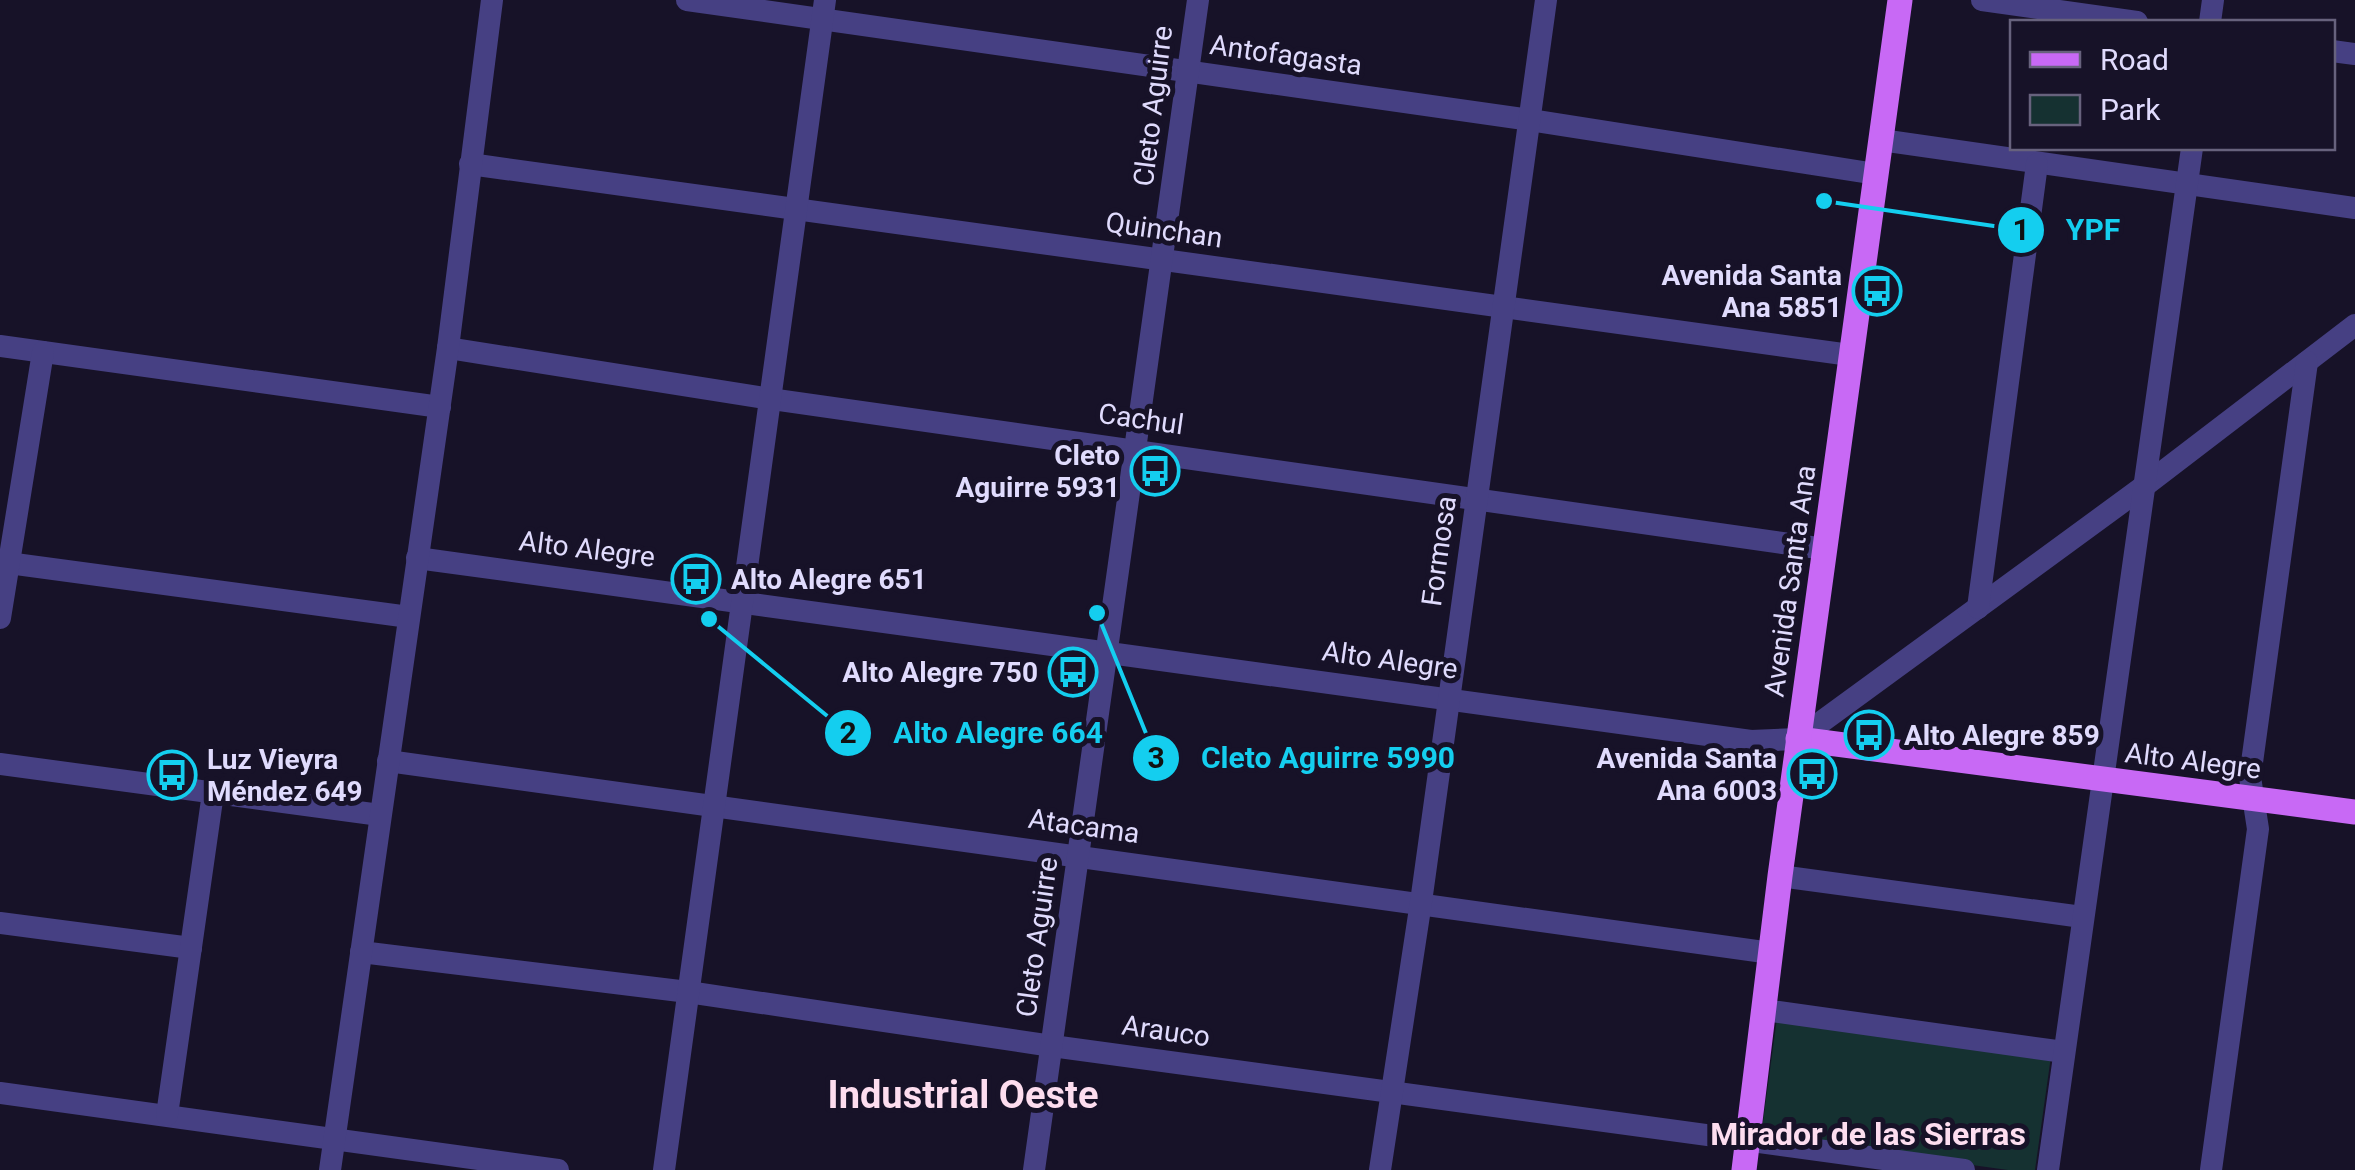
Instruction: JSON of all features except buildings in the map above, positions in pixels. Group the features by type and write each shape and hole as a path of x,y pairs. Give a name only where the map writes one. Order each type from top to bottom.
{"main road":[{"name":"Avenida Santa Ana","path":"1744,1170 1798,739 1900,0"},
{"name":"Alto Alegre","path":"1798,739 2355,812"}],"street":[{"path":"330,1170 440,407 492,0"},
{"name":"Antofagasta","path":"687,0 824,10 1187,71 1876,174"},
{"name":"Cleto Aguirre","path":"1034,1170 1198,0"},
{"name":"Formosa","path":"1380,1170 1422,902 1546,0"},
{"path":"1982,0 2123,20"},
{"path":"664,1170 824,10"},
{"path":"1880,140 2355,208"},
{"path":"2048,1170 2192,150"},
{"name":"Quinchan","path":"470,164 1850,355"},
{"path":"1978,608 2037,164"},
{"path":"1798,739 2355,325"},
{"path":"0,346 440,407"},
{"name":"Cachul","path":"448,348 770,399 1825,549"},
{"path":"0,618 4,562 42,352"},
{"path":"2210,1170 2258,828 2250,778 2307,362"},
{"name":"Alto Alegre","path":"417,558 1751,740 1798,739"},
{"path":"4,562 409,616"},
{"name":"Atacama","path":"388,761 1771,952"},
{"path":"0,764 380,815"},
{"path":"167,1115 213,793"},
{"path":"1780,876 2082,917"},
{"path":"0,923 191,948"},
{"name":"Arauco","path":"361,952 688,992 1052,1046 1964,1170"},
{"path":"1764,1010 2064,1052"},
{"path":"0,1093 558,1170"}],"green space":[{"path":"1777,1018 2051,1056 2035,1170 2008,1170 1761,1136"}],"place":[{"name":"YPF","path":"1824,201"},
{"name":"Avenida Santa Ana 5851","path":"1877,291"},
{"name":"Cleto Aguirre 5931","path":"1155,471"},
{"name":"Alto Alegre 651","path":"696,579"},
{"name":"Cleto Aguirre 5990","path":"1097,613"},
{"name":"Alto Alegre 664","path":"709,619"},
{"name":"Alto Alegre 750","path":"1073,672"},
{"name":"Alto Alegre 859","path":"1869,735"},
{"name":"Avenida Santa Ana 6003","path":"1812,774"},
{"name":"Luz Vieyra Méndez 649","path":"172,775"}],"district":[{"name":"Industrial Oeste","path":"963,1095"},
{"name":"Mirador de las Sierras","path":"1868,1134"}]}
